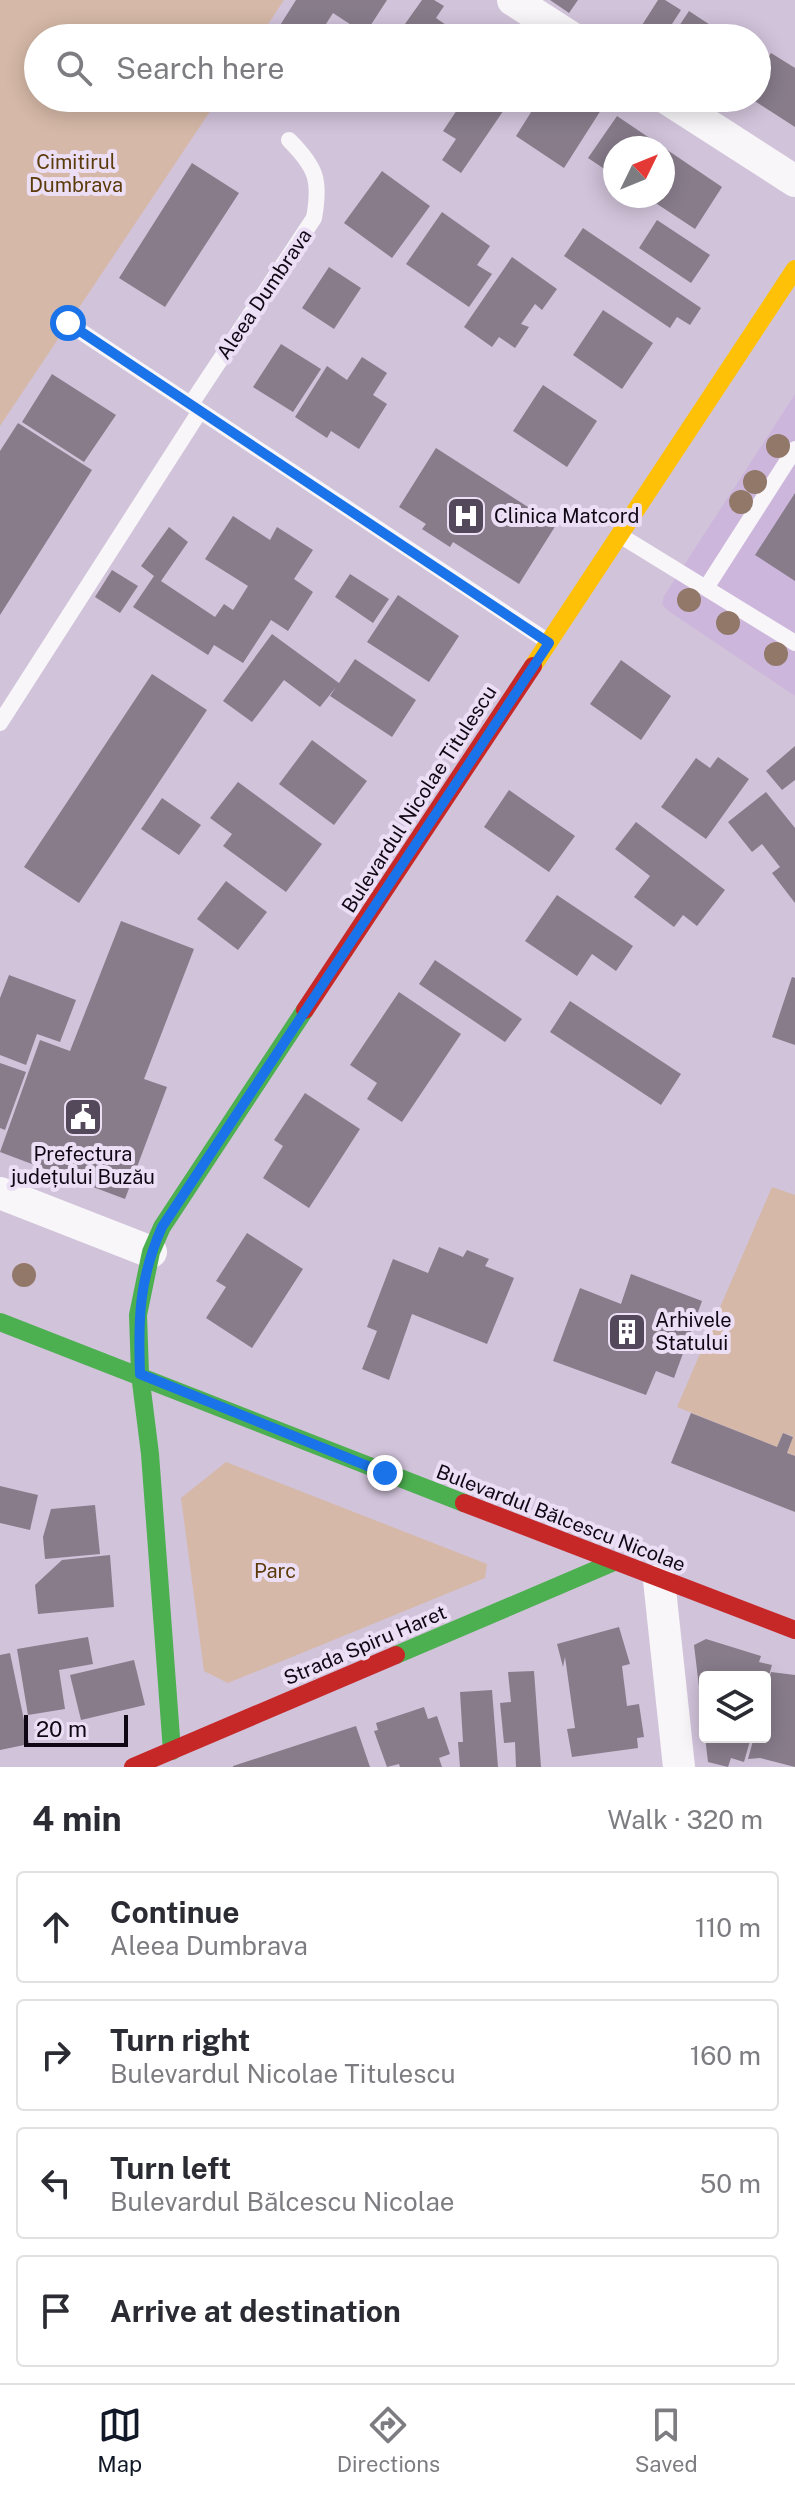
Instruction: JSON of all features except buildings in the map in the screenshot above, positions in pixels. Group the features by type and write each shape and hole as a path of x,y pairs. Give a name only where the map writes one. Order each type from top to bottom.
{"street":[{"path":"513,0 550,24"},
{"path":"688,112 795,181"},
{"name":"Bulevardul Nicolae Titulescu","path":"173,1759 150,1454 140,1374 138,1315 151,1252 162,1227 795,269"},
{"path":"0,1193 151,1252"},
{"name":"Bulevardul Bălcescu Nicolae","path":"0,1322 140,1374 659,1580 795,1630"},
{"name":"Strada Spiru Haret","path":"133,1767 173,1759 614,1562"},
{"path":"659,1580 679,1767"}],"lane":[{"name":"Aleea Dumbrava","path":"0,723 314,218 318,197 317,175 306,157 289,140"},
{"path":"68,323 549,643"},
{"path":"706,588 795,449"},
{"path":"620,535 795,643"}],"shaded area":[{"path":"795,394 795,696 662,604 664,596"}],"green space":[{"name":"Cimitirul Dumbrava","path":"0,0 284,0 268,24 24,24 24,112 210,112 0,426"},
{"path":"772,1187 795,1195 795,1456 787,1453 793,1436 783,1433 777,1447 677,1407"},
{"name":"Parc","path":"226,1462 487,1564 485,1578 228,1683 204,1671 181,1498"}],"traffic: fast":[{"path":"172,1751 150,1454 140,1374 138,1315 151,1252 162,1227 305,1010"},
{"path":"0,1322 464,1503"},
{"path":"396,1655 614,1562"}],"traffic: slow":[{"path":"533,666 795,269"}],"traffic: jam":[{"path":"305,1010 533,666"},
{"path":"464,1503 795,1630"},
{"path":"133,1767 396,1655"}],"place":[{"name":"Clinica Matcord","path":"466,516"},
{"name":"Prefectura județului Buzău","path":"83,1117"},
{"name":"Arhivele Statului","path":"627,1332"}],"route":[{"path":"68,323 549,643 162,1227 151,1252 138,1315 140,1374 385,1473"}]}
